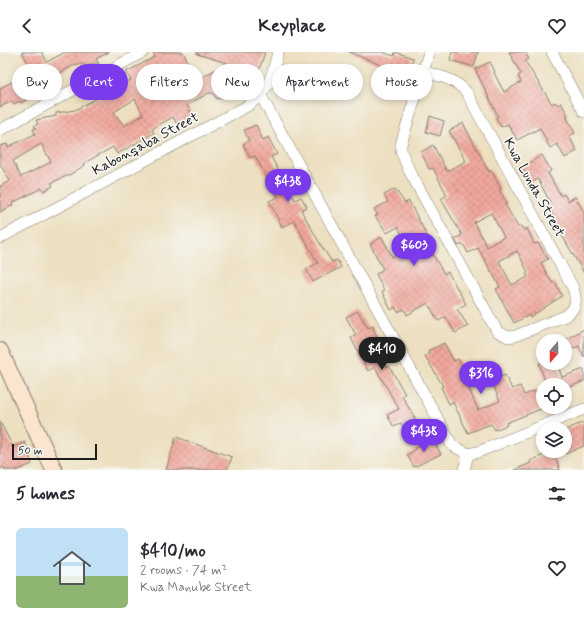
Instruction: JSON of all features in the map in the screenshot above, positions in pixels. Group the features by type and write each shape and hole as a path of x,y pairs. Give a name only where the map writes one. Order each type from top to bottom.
{"street":[{"path":"0,130 143,52"},
{"name":"Kabonqaba Street","path":"264,92 271,80 278,52"},
{"name":"Kwa Lunda Street","path":"426,64 429,52"},
{"path":"552,52 584,112"},
{"name":"Kwa Lunda Street","path":"424,72 454,81 467,93 572,288 576,297 572,312 515,336 508,337 497,331 409,170 401,151 403,136 424,72"},
{"name":"Kabonqaba Street","path":"0,238 256,100"},
{"path":"264,100 452,445 468,454 487,450 584,409"},
{"path":"0,351 54,470"},
{"path":"464,470 468,454"}],"building":[{"path":"22,52 42,52 47,62 65,52 109,52 96,59 99,64 70,64 70,67 62,72 62,64 29,64"},
{"path":"153,52 183,52 189,64 141,64 155,57"},
{"path":"197,52 265,52 261,64 225,64 227,63 197,54"},
{"path":"349,52 382,52 394,56 395,52 413,58 411,64 378,64"},
{"path":"452,52 478,52 474,67 450,60"},
{"path":"509,52 525,52 529,59 525,61 552,104 555,102 558,105 561,103 568,115 566,116 575,133 569,136 577,151 565,158 557,144 550,148 540,128 517,140 508,124 501,127 496,117 498,116 475,69 490,62 504,92 521,82 518,76 521,74"},
{"path":"136,67 136,100 196,100 187,105 193,116 177,124 173,117 152,129 154,133 117,154 113,147 84,163 85,165 71,174 51,183 53,186 44,191 42,188 12,203 13,205 0,212 0,186 10,181 0,164 0,146 7,144 8,147 35,134 33,129 36,128 34,126 38,124 36,120 56,116 56,113 75,110 94,100 128,100 128,82 131,80 128,75 128,71","holes":["135,99 143,115 124,126 114,112","41,144 51,162 21,177 13,161"]},
{"path":"211,72 211,93 203,96 203,77"},
{"path":"12,82 12,100 26,100 21,103 20,101 14,104 12,101 0,107 0,88"},
{"path":"430,116 444,121 440,136 426,132"},
{"path":"463,123 489,172 491,170 501,189 499,190 507,203 505,204 518,227 521,226 525,231 527,228 534,244 538,243 548,259 541,263 552,283 555,282 562,296 530,317 529,315 514,323 496,289 500,287 478,248 468,253 463,244 458,246 455,239 462,235 441,199 447,195 433,168 429,169 421,152 433,145 447,171 466,161 449,131","holes":["491,213 504,237 487,247 474,222","517,251 528,272 526,273 528,277 512,285 499,261"]},
{"path":"256,125 263,140 268,137 277,154 271,157 295,200 301,197 307,207 301,210 322,247 332,262 337,260 341,267 313,282 306,269 318,263 294,221 282,227 269,201 278,197 255,156 250,158 243,144 249,141 244,130"},
{"path":"542,155 551,171 548,173 561,196 564,194 568,201 575,197 584,212 584,273 557,227 548,203 550,202 538,179 531,183 522,167"},
{"path":"395,189 405,203 409,201 430,242 427,244 444,274 448,272 466,304 457,309 468,326 455,333 446,317 438,321 428,303 407,315 404,309 398,312 395,307 391,310 382,292 384,291 376,274 383,269 370,244 382,237 392,257 409,248 398,227 387,233 375,216 378,215 374,209 388,202 384,195"},
{"path":"358,311 368,328 372,326 383,348 380,350 387,367 389,366 405,394 402,396 420,427 408,436 401,423 394,427 387,415 399,409 375,367 368,371 351,338 356,335 346,317"},
{"path":"584,329 584,357 579,346 572,349 572,336"},
{"path":"444,343 454,361 458,359 465,371 462,373 478,410 500,401 491,381 505,375 512,389 520,386 524,395 536,391 536,411 506,423 507,425 495,430 491,424 468,433 453,402 449,404 441,387 443,386 425,356 430,353 428,351"},
{"path":"584,369 584,381 572,386 572,378 544,378 541,370 560,370 562,377"},
{"path":"0,422 13,447 25,442 32,464 18,470 5,470 4,467 0,469"},
{"path":"584,422 584,446 572,451 572,427"},
{"path":"176,437 232,457 227,470 166,470"},
{"path":"432,438 441,454 414,467 407,455"},
{"path":"537,458 556,458 560,470 514,470 531,463 530,461"}]}
